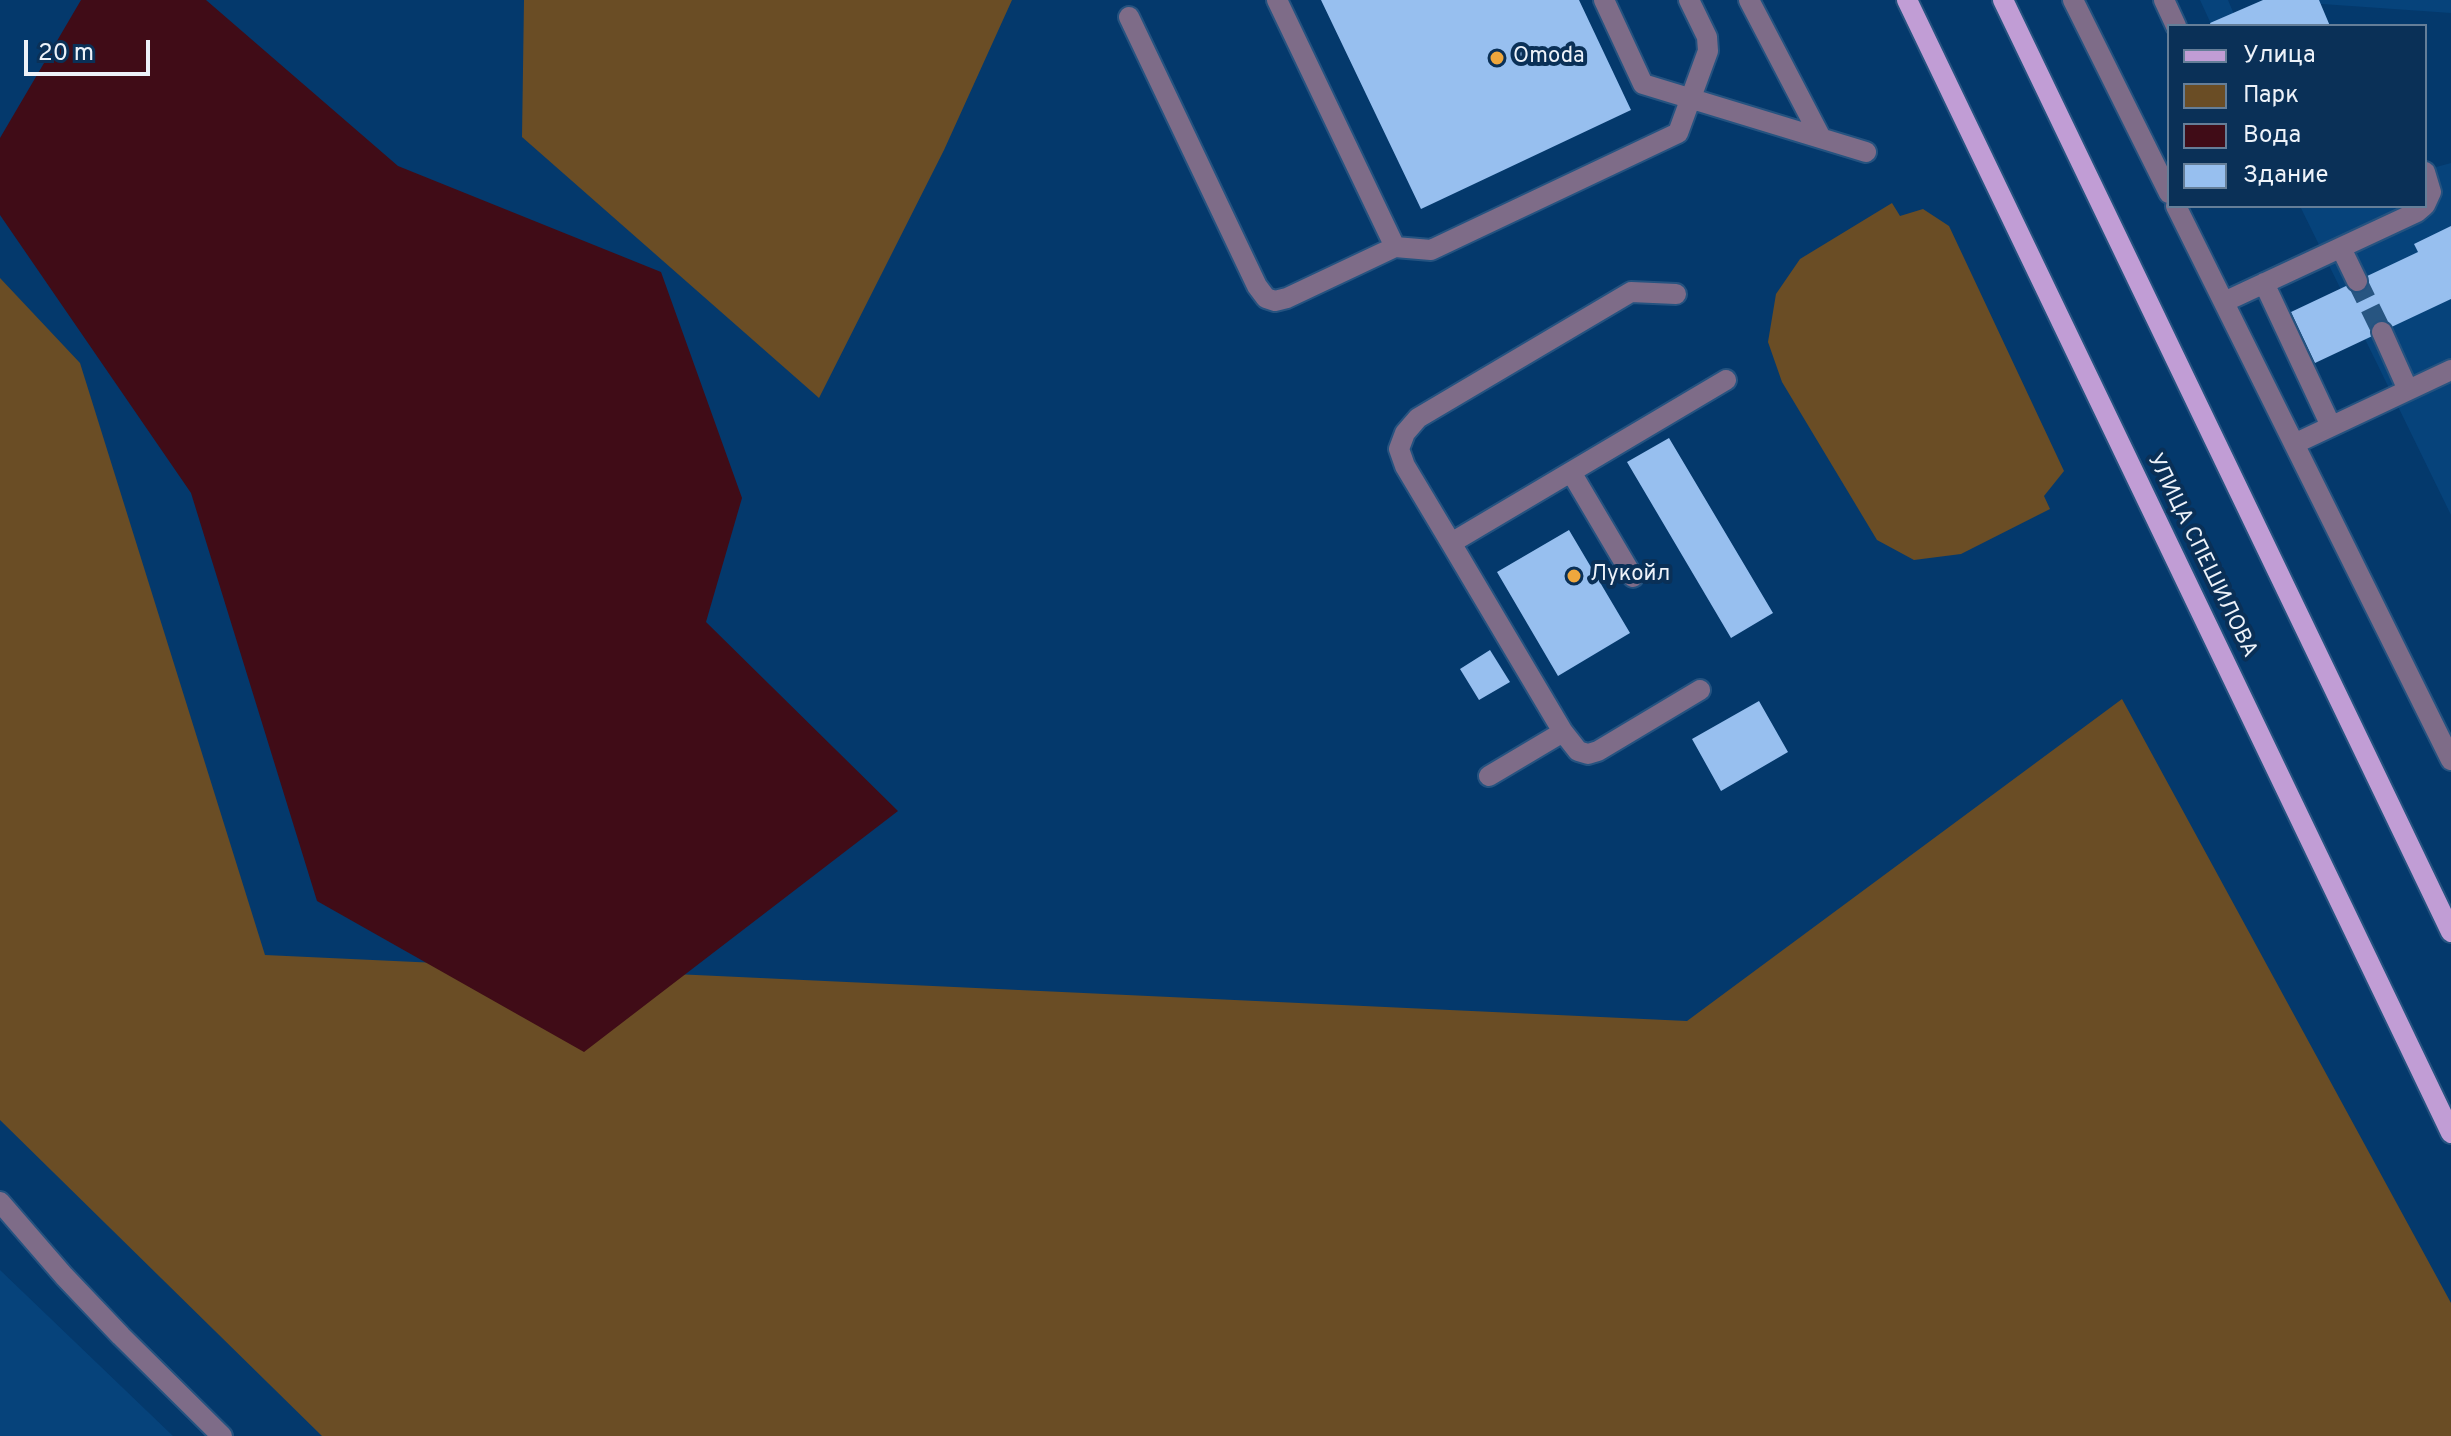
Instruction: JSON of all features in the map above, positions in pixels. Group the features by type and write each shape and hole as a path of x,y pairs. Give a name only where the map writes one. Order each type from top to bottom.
{"main road":[{"name":"УЛИЦА СПЕШИЛОВА","path":"1907,0 2451,1133"},
{"path":"2003,0 2451,932"}],"street":[{"path":"1277,0 1395,247"},
{"path":"1604,0 1643,84 1866,152"},
{"path":"1129,17 1257,286 1266,298 1275,301 1395,247 1431,250 1678,133 1708,51 1707,37 1689,0"},
{"path":"1749,0 1821,138"},
{"path":"2073,0 2167,189"},
{"path":"2164,0 2175,24"},
{"path":"2427,179 2431,192 2427,199"},
{"path":"2177,208 2294,444 2446,737 2451,760"},
{"path":"2224,302 2421,208"},
{"path":"2341,248 2357,281"},
{"path":"2264,283 2331,426"},
{"path":"1676,294 1631,292 1418,418 1405,433 1399,449 1405,466 1563,732 1578,751 1588,754 1598,751 1700,690"},
{"path":"2382,332 2408,390"},
{"path":"2294,444 2451,370"},
{"path":"1451,543 1726,380"},
{"path":"1571,472 1633,577"},
{"path":"1489,776 1563,732"},
{"path":"0,1202 64,1276 222,1436"}],"shaded area":[{"path":"2200,0 2228,0 2238,24 2211,24"},
{"path":"2265,0 2451,0 2451,13"},
{"path":"2451,163 2451,515 2301,208 2427,208 2427,169"},
{"path":"0,1270 173,1436 0,1436"}],"green space":[{"path":"524,0 1012,0 944,150 819,398 522,137"},
{"path":"1892,203 1900,216 1923,209 1949,226 2064,471 2044,496 2050,509 1961,554 1914,560 1877,540 1782,382 1768,342 1776,294 1800,259"},
{"path":"0,278 80,363 265,955 1687,1021 2122,699 2451,1303 2451,1436 322,1436 0,1120"}],"water":[{"path":"81,0 206,0 398,166 661,272 742,498 706,622 898,811 584,1052 317,901 191,493 0,215 0,138"}],"building":[{"path":"1321,0 1579,0 1631,110 1421,209"},
{"path":"2263,0 2319,0 2329,24 2210,24"},
{"path":"2451,226 2451,299 2315,363 2291,312 2418,252 2414,244"},
{"path":"1669,438 1773,613 1731,638 1627,462"},
{"path":"1569,530 1630,633 1558,676 1497,572"},
{"path":"1490,650 1510,682 1479,700 1460,669"},
{"path":"1759,701 1788,752 1721,791 1692,739"}],"tunnel":[{"path":"2357,281 2382,332"}],"place":[{"name":"Omoda","path":"1497,58"},
{"name":"Лукойл","path":"1574,576"}]}
